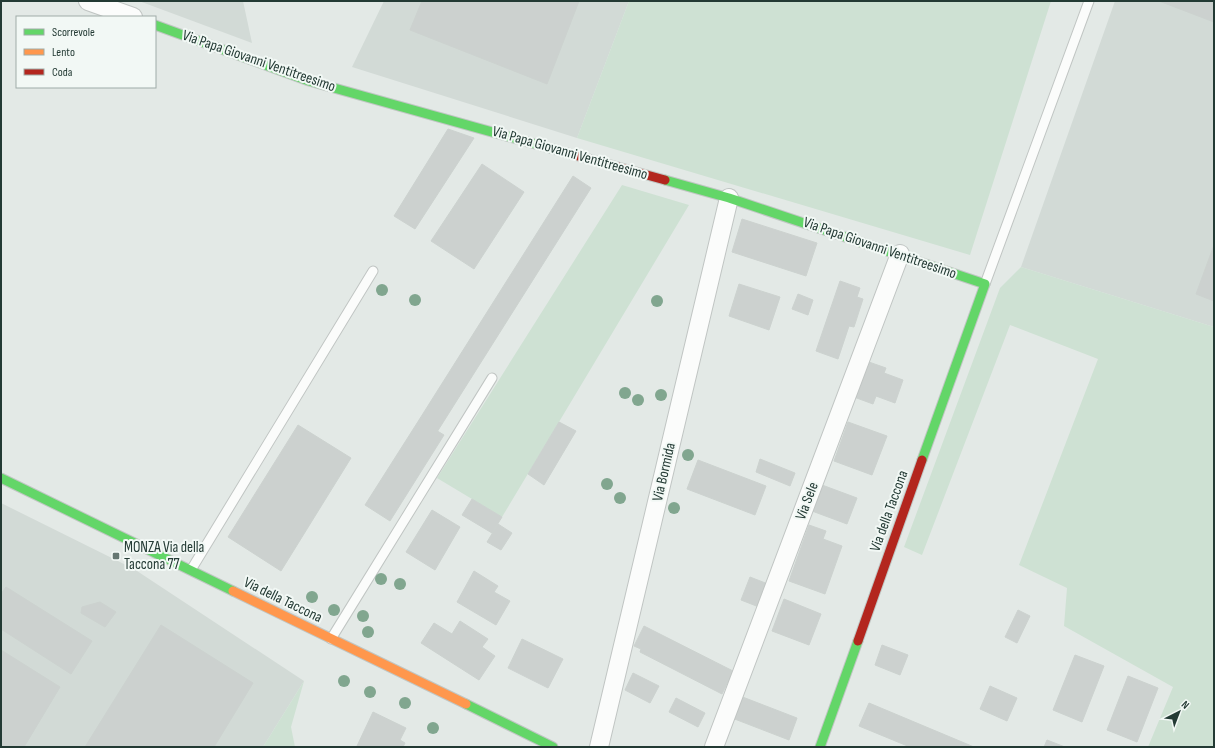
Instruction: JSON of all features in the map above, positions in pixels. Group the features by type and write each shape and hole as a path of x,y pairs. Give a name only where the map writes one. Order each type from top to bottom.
{"street":[{"path":"88,1 130,16"},
{"name":"Via Papa Giovanni Ventitreesimo","path":"156,25 309,81 729,198 900,254 984,284"},
{"name":"Via Bormida","path":"599,747 729,198"},
{"name":"Via Sele","path":"714,747 900,254"},
{"name":"Via della Taccona","path":"820,747 984,284"},
{"name":"Via della Taccona","path":"1,478 553,747"}],"lane":[{"path":"984,284 1089,1"},
{"path":"191,571 373,271"},
{"path":"331,639 492,378"}],"shaded area":[{"path":"139,1 243,1 252,43"},
{"path":"384,1 629,1 577,138 352,67"},
{"path":"1115,1 1214,1 1214,327 1021,267"},
{"path":"1,503 134,569 304,681 263,747 1,747"}],"green space":[{"path":"629,1 1051,1 970,255 577,138"},
{"path":"622,185 689,205 502,517 437,478"},
{"path":"1021,267 1214,327 1214,747 1148,747 1173,687 1064,626 1067,588 1019,565 1098,359 1010,325 922,555 904,547 1000,288"},
{"path":"304,681 291,727 295,747 263,747"}],"building":[{"path":"422,1 579,1 547,84 410,30"},
{"path":"1159,1 1214,1 1214,22"},
{"path":"448,129 474,138 415,229 394,216"},
{"path":"482,164 524,192 474,269 431,241"},
{"path":"573,176 591,188 507,321 489,309"},
{"path":"742,219 817,243 806,276 732,252"},
{"path":"1214,245 1214,301 1196,294"},
{"path":"840,281 860,288 857,297 863,299 854,327 849,326 838,359 816,351"},
{"path":"739,284 780,297 769,330 729,316"},
{"path":"798,294 813,300 808,315 792,309"},
{"path":"489,309 507,321 437,432 419,420"},
{"path":"866,361 886,368 884,373 903,380 895,403 876,396 873,404 854,397"},
{"path":"419,420 444,435 390,521 365,505"},
{"path":"559,422 576,431 544,485 528,474"},
{"path":"848,422 887,436 872,475 834,461"},
{"path":"298,425 351,458 281,571 228,537"},
{"path":"760,459 795,473 790,486 756,472"},
{"path":"698,460 766,486 755,515 687,489"},
{"path":"822,485 857,498 847,524 812,511"},
{"path":"472,499 502,517 492,533 462,515"},
{"path":"432,510 460,527 435,570 406,552"},
{"path":"498,524 512,533 501,550 487,542"},
{"path":"809,525 826,531 823,539 842,546 825,594 789,581"},
{"path":"474,571 498,586 494,592 510,601 496,625 457,602"},
{"path":"750,577 768,584 759,607 741,600"},
{"path":"6,587 92,641 71,674 1,629 1,594"},
{"path":"784,599 821,614 809,645 772,631"},
{"path":"100,602 116,612 105,627 81,613 82,607"},
{"path":"1018,610 1030,616 1017,643 1005,637"},
{"path":"460,621 488,639 482,647 495,656 479,680 421,643 434,623 452,634"},
{"path":"161,625 253,683 214,747 85,747"},
{"path":"644,626 733,671 722,694 640,652 641,649 634,646"},
{"path":"522,639 563,659 548,688 508,668"},
{"path":"882,645 908,655 900,675 875,665"},
{"path":"1,650 60,687 24,747 1,747"},
{"path":"1075,655 1104,666 1082,722 1053,710"},
{"path":"633,673 659,686 650,703 625,690"},
{"path":"1128,676 1158,688 1137,742 1107,730"},
{"path":"990,686 1017,698 1007,721 980,709"},
{"path":"740,696 797,718 789,740 732,718"},
{"path":"676,698 705,713 698,727 669,712"},
{"path":"869,703 931,729 923,747 910,747 859,726"},
{"path":"373,712 406,728 400,740 405,743 403,747 357,746"},
{"path":"931,729 974,747 923,747"},
{"path":"1047,740 1065,747 1044,747"}],"traffic: fast":[{"path":"156,25 309,81 571,154"},
{"path":"665,180 729,198 985,284 922,460"},
{"path":"1,478 233,591"},
{"path":"820,747 858,641"},
{"path":"466,704 553,747"}],"traffic: slow":[{"path":"233,591 466,704"}],"traffic: jam":[{"path":"571,154 665,180"},
{"path":"858,641 922,460"}],"place":[{"name":"MONZA Via della Taccona 77","path":"116,556"}]}
